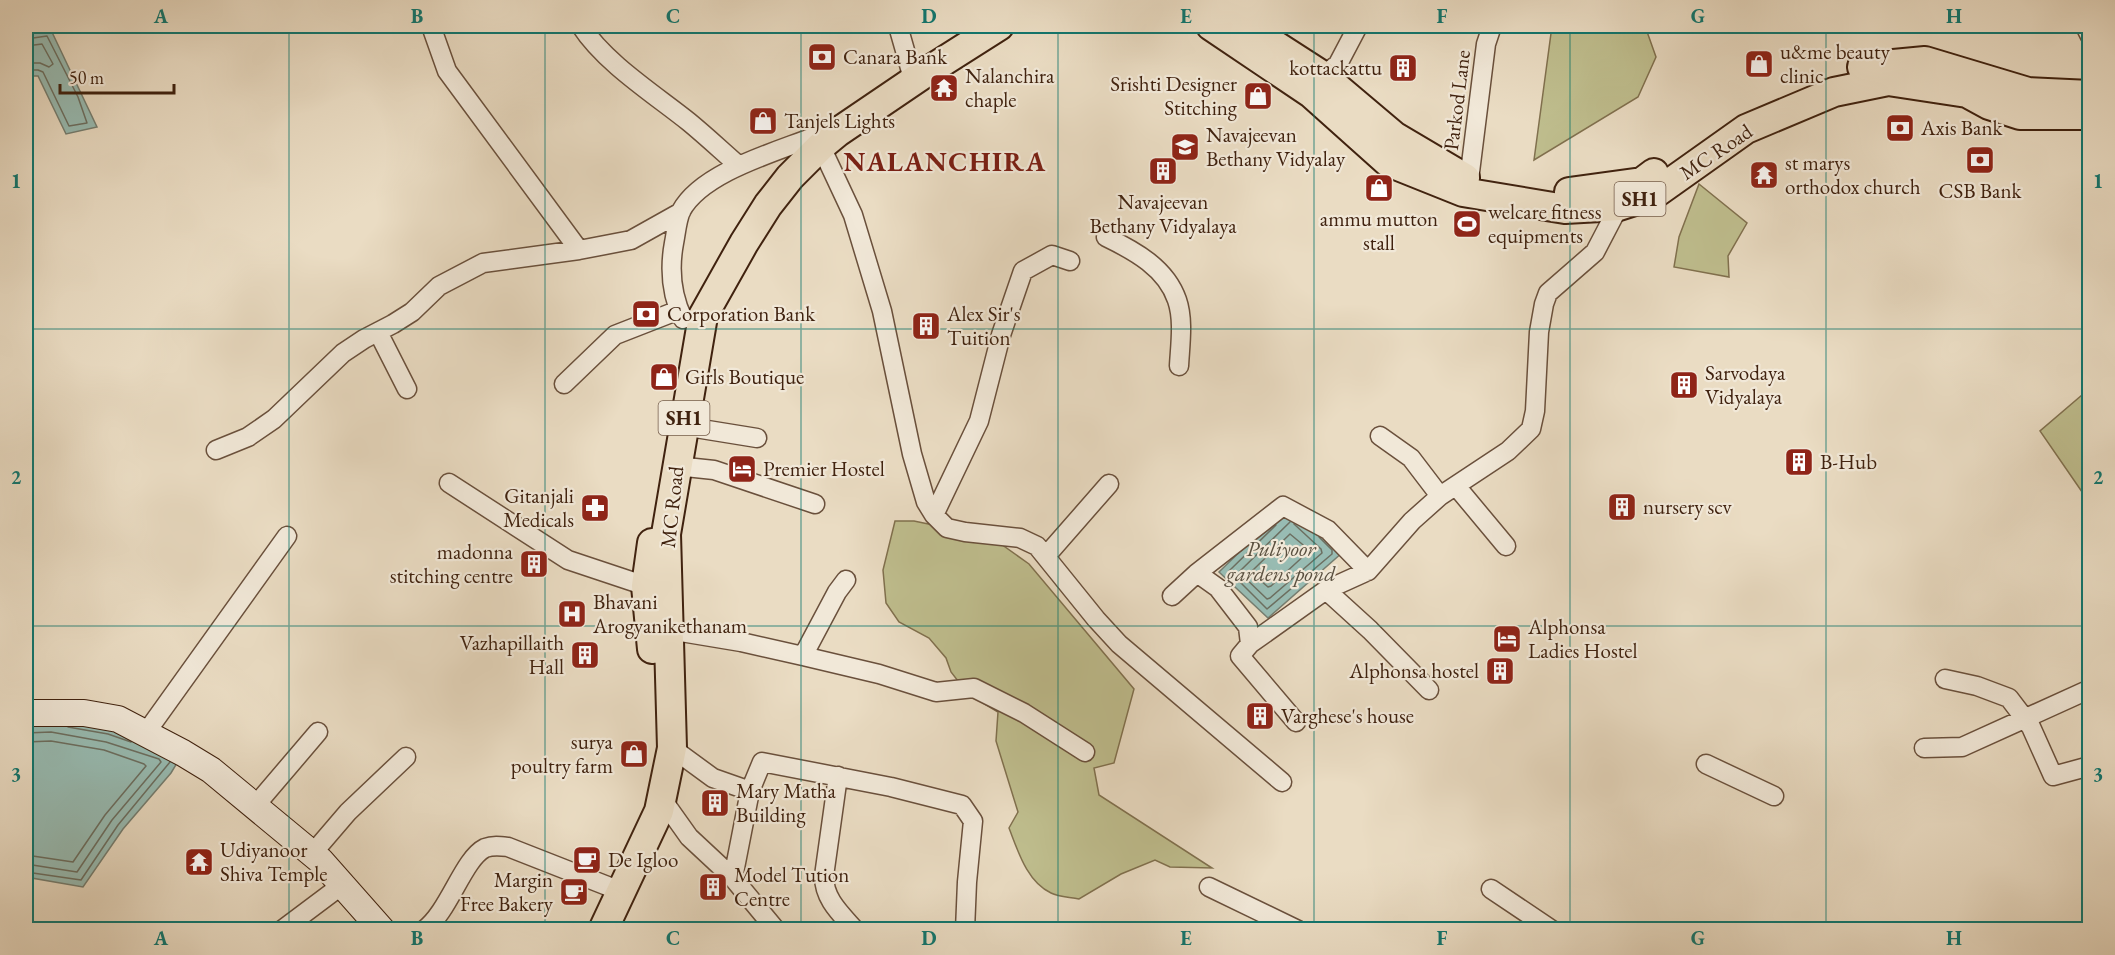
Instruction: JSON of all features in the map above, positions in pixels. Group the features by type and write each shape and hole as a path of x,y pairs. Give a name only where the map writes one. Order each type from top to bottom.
{"main road":[{"name":"MC Road","path":"589,930 654,804 658,724 646,586 681,314 743,215 795,153 838,132 966,26"},
{"name":"MC Road","path":"911,73 999,26"},
{"name":"MC Road","path":"1211,26 1312,94 1388,162 1463,192 1565,209 1619,206 1653,195 1746,129 1834,92 1888,81 1967,93 1989,105 2020,116 2090,115"},
{"name":"MC Road","path":"1245,26 1323,76 1395,136 1469,180 1555,194 1641,182 1768,98 1867,65 1925,61 2028,92 2090,95"},
{"name":"MC Road","path":"603,930 654,804 672,748 666,534 703,316 768,205 818,141"}],"street":[{"path":"431,26 447,72 579,250"},
{"path":"581,26 588,37 631,77 690,123 738,165"},
{"path":"898,26 911,73"},
{"path":"1323,76 1338,64 1358,26"},
{"name":"Parkod Lane","path":"1469,180 1486,44 1492,26"},
{"path":"2085,26 2090,36"},
{"path":"216,450 248,437 274,419 343,353 411,312 439,286 483,263 579,250 631,240 681,212 699,189 738,165 818,141 856,226 882,311 912,454 926,502 934,515 947,528 1020,538 1037,546 1119,644 1282,782"},
{"path":"1296,722 1240,656 1250,644 1326,590 1368,571 1412,521 1440,496 1508,451 1531,429 1535,411 1539,332 1544,303 1548,293 1595,252 1619,206"},
{"path":"564,384 615,335 681,314 675,298 670,265 681,212"},
{"path":"1106,237 1149,261 1167,281 1178,301 1179,366"},
{"path":"934,515 979,421 1001,335 1023,271 1052,255 1070,261"},
{"path":"378,332 407,389"},
{"path":"683,426 758,438"},
{"path":"1380,436 1411,458 1440,496"},
{"path":"676,466 714,470 815,504"},
{"path":"449,483 568,560 646,586"},
{"path":"1046,556 1109,484"},
{"path":"1456,486 1506,546"},
{"path":"1172,597 1197,573 1283,506 1328,530 1368,571"},
{"path":"145,734 287,536"},
{"path":"1197,573 1218,588 1248,627 1250,644"},
{"path":"803,656 837,592 846,580"},
{"path":"1326,590 1370,630 1429,690"},
{"path":"669,630 741,642 803,656 879,674 936,692 974,688 1024,713 1085,752"},
{"path":"1945,679 1977,686 2009,698 2031,727 2053,776 2090,766"},
{"path":"1924,748 1962,747 2090,689"},
{"path":"26,713 84,714 118,719 211,770 312,854 382,930"},
{"path":"255,806 318,732"},
{"path":"672,748 714,778 750,791"},
{"path":"312,854 348,812 406,757"},
{"path":"733,878 750,791 762,762 927,794 962,805 973,821 965,930"},
{"path":"1706,764 1774,796"},
{"path":"838,777 824,888 831,902 855,930"},
{"path":"654,804 733,878 776,930"},
{"path":"424,930 430,926 449,900 474,859 483,849 493,846 508,847 610,887"},
{"path":"282,930 342,885"},
{"path":"1209,887 1298,930"},
{"path":"1491,890 1552,930"}],"shaded area":[{"path":"1552,26 1645,26 1656,57 1638,97 1534,160"},
{"path":"1699,184 1747,223 1728,256 1729,277 1674,267 1679,237"},
{"path":"2082,395 2089,396 2089,502 2040,431"},
{"path":"895,521 914,521 991,537 1029,564 1134,689 1114,763 1094,768 1099,795 1212,868 1170,867 1155,860 1121,874 1079,899 1054,894 1036,881 1024,865 1009,828 1018,812 996,741 998,712 968,694 951,672 946,658 929,638 899,622 886,603 883,570"}],"water":[{"path":"50,28 97,127 66,134 38,76 26,76 26,33"},
{"name":"Puliyoor gardens pond","path":"1291,502 1343,552 1268,618 1219,572"},
{"path":"52,718 110,728 183,753 171,773 123,829 83,887 26,877 26,720"}],"place":[{"name":"Canara Bank","path":"822,57"},
{"name":"u&me beauty clinic","path":"1759,64"},
{"name":"kottackattu","path":"1403,68"},
{"name":"Nalanchira chaple","path":"944,88"},
{"name":"Srishti Designer Stitching","path":"1258,96"},
{"name":"Tanjels Lights","path":"763,121"},
{"name":"Axis Bank","path":"1900,128"},
{"name":"Navajeevan Bethany Vidyalay","path":"1185,147"},
{"name":"CSB Bank","path":"1980,160"},
{"name":"Navajeevan Bethany Vidyalaya","path":"1163,171"},
{"name":"st marys orthodox church","path":"1764,175"},
{"name":"ammu mutton stall","path":"1379,188"},
{"name":"welcare fitness equipments","path":"1467,224"},
{"name":"Corporation Bank","path":"646,314"},
{"name":"Alex Sir's Tuition","path":"926,326"},
{"name":"Girls Boutique","path":"664,377"},
{"name":"Sarvodaya Vidyalaya","path":"1684,385"},
{"name":"B-Hub","path":"1799,462"},
{"name":"Premier Hostel","path":"742,469"},
{"name":"nursery scv","path":"1622,507"},
{"name":"Gitanjali Medicals","path":"595,508"},
{"name":"madonna stitching centre","path":"534,564"},
{"name":"Bhavani Arogyanikethanam","path":"572,614"},
{"name":"Alphonsa Ladies Hostel","path":"1507,639"},
{"name":"Vazhapillaith Hall","path":"585,655"},
{"name":"Alphonsa hostel","path":"1500,671"},
{"name":"Varghese's house","path":"1260,716"},
{"name":"surya poultry farm","path":"634,754"},
{"name":"Mary Matha Building","path":"715,803"},
{"name":"De Igloo","path":"587,860"},
{"name":"Udiyanoor Shiva Temple","path":"199,862"},
{"name":"Model Tution Centre","path":"713,887"},
{"name":"Margin Free Bakery","path":"574,892"}],"district":[{"name":"NALANCHIRA","path":"945,162"}]}
